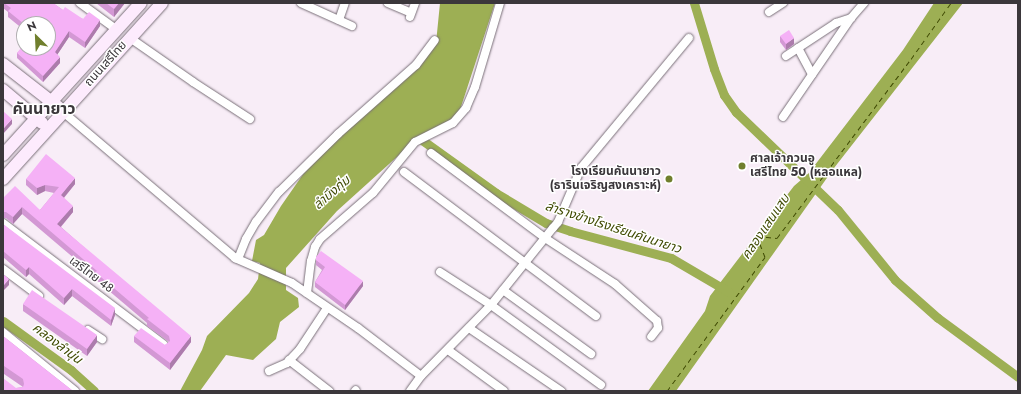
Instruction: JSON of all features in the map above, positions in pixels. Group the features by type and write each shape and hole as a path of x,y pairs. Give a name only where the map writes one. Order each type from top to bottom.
{"main road":[{"name":"ถนนเสรีไทย","path":"3,155 141,3"},
{"name":"ถนนเสรีไทย","path":"3,179 162,3"},
{"path":"3,64 52,101 63,112"},
{"path":"3,90 48,128"}],"street":[{"path":"80,3 117,30"},
{"path":"301,3 352,26"},
{"path":"339,20 345,3"},
{"path":"388,3 410,15 415,3"},
{"path":"307,293 310,267 315,247 320,239 373,194 415,142 453,123 466,108 475,87 500,3"},
{"path":"769,12 783,3"},
{"path":"783,117 851,18 864,3"},
{"path":"786,56 836,23 851,18"},
{"path":"130,38 193,82 250,119"},
{"path":"414,390 421,376 491,305 556,225 581,168 689,38"},
{"path":"240,259 246,239 256,222 279,192 338,134 416,65 435,40"},
{"path":"798,48 812,74"},
{"path":"63,112 229,253 292,283 358,328 421,376"},
{"path":"430,153 545,238 615,284 657,321 658,328 651,337"},
{"path":"404,172 596,316"},
{"name":"เสรีไทย 48","path":"3,223 165,346"},
{"path":"3,269 49,303"},
{"path":"440,272 491,305 601,385"},
{"path":"503,290 591,354"},
{"path":"269,371 290,360 313,332 327,308"},
{"path":"82,326 102,339"},
{"path":"469,328 561,391"},
{"path":"3,332 75,391"},
{"path":"448,350 504,391"},
{"path":"290,360 329,391"}],"water":[{"name":"ลำบึงกุ่ม","path":"440,3 495,3 457,119 409,146 337,211 286,268 286,290 298,298 299,307 280,322 276,339 253,360 226,355 200,391 180,391 202,350 207,336 249,293 258,279 260,263 252,261 256,240 264,235 281,206 306,170 436,43"},
{"name":"คลองแสนแสบ","path":"934,3 963,3 834,168 676,391 648,391 705,311 710,296 794,186 808,174 903,50"}],"building":[{"path":"4,3 53,3 63,10 65,7 83,19 89,12 100,20 85,42 69,31 56,50 56,16 16,16 16,18 8,11 11,8"},
{"path":"106,3 119,3 114,9"},
{"path":"789,30 794,38 786,44 780,36"},
{"path":"56,53 60,57 43,76 20,56 56,56"},
{"path":"3,111 12,119 3,129"},
{"path":"46,154 75,178 61,195 73,206 57,224 191,336 170,363 134,336 141,328 165,345 170,341 169,336 147,319 149,318 95,272 97,271 22,207 13,217 6,212 3,212 3,198 15,186 40,210 59,187 45,185 37,188 26,179"},
{"path":"3,224 115,308 111,320 72,289 64,298 29,267 26,270 3,251"},
{"path":"321,251 363,281 345,305 315,282 325,267 316,260 316,257"},
{"path":"3,274 9,279 3,286"},
{"path":"32,290 97,335 87,349 23,304"},
{"path":"3,336 73,391 3,391 3,378 16,388 23,387 24,384 23,379 4,366 3,367"}],"waterway":[{"path":"694,3 714,69 724,95 736,112 838,210 895,280 938,318 1018,377"},
{"name":"ลำรางข้างโรงเรียนคันนายาว","path":"415,135 496,193 546,223 570,231 671,258 729,292"},
{"name":"คลองลำนุ่น","path":"3,321 71,370 94,391"}],"ferry route":[{"path":"667,391 765,257 757,236 777,238 951,3"}],"place":[{"name":"ศาลเจ้ากวนอู เสรีไทย 50 (หลอแหล)","path":"742,166"},
{"name":"โรงเรียนคันนายาว (ธารินเจริญสงเคราะห์)","path":"669,179"}],"district":[{"name":"คันนายาว","path":"44,109"}]}
